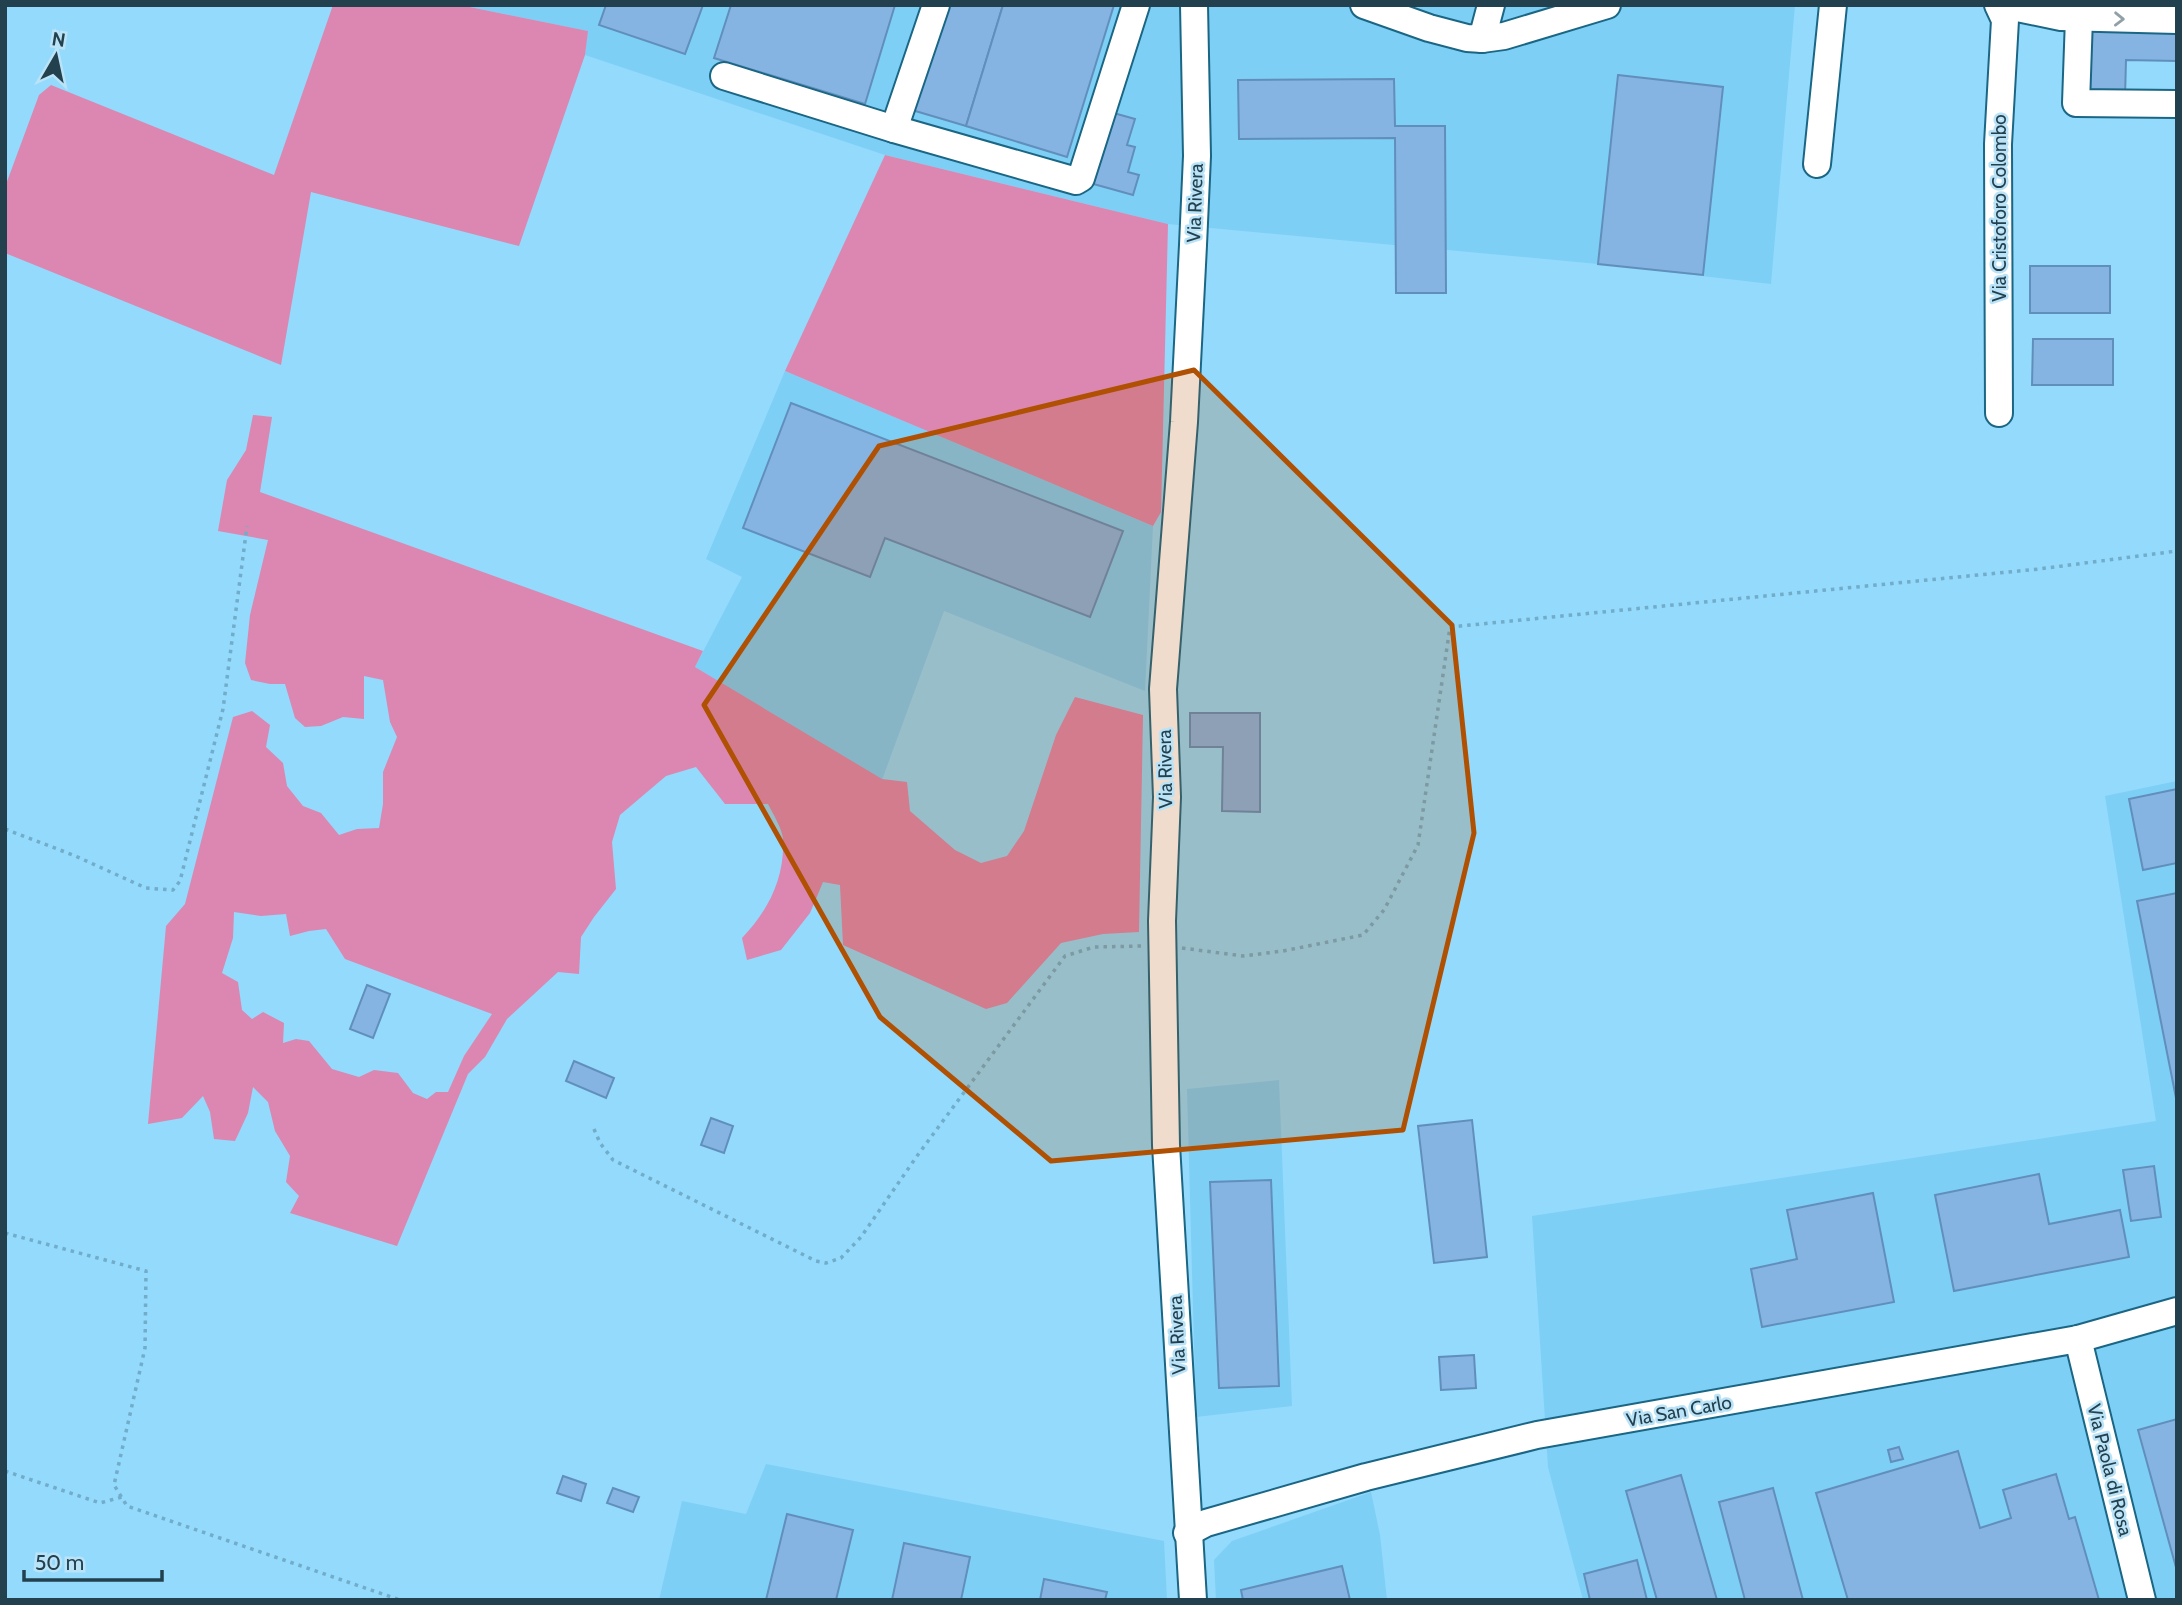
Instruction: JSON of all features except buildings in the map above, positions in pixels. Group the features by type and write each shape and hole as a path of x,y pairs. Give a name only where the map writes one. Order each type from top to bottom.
{"street":[{"path":"894,130 936,5"},
{"path":"724,76 894,130 1076,181 1081,178 1136,5"},
{"name":"Via Rivera","path":"1193,1600 1166,1145 1163,945 1167,797 1163,689 1184,422 1193,245 1197,156 1194,5"},
{"path":"1364,5 1429,28 1482,39 1504,36 1607,5"},
{"path":"1482,39 1490,5"},
{"path":"1817,164 1833,5"},
{"path":"1978,5 1996,5"},
{"name":"Via Cristoforo Colombo","path":"1996,5 2005,20 1998,116 2000,413"},
{"path":"2003,5 2037,13 2079,18 2177,20"},
{"path":"2079,18 2076,103 2177,104"},
{"name":"Via San Carlo","path":"1187,1533 1206,1524 1366,1477 1537,1435 2078,1339 2177,1311"},
{"name":"Via Paola di Rosa","path":"2078,1339 2143,1600"}],"path":[{"path":"5,829 73,855 146,888 173,890 180,881 223,709 247,526"},
{"path":"594,1129 600,1143 613,1160 816,1261 827,1263 841,1258 861,1237 917,1156 1065,956 1094,947 1163,945 1242,956 1363,935 1384,910 1418,845 1450,627 2039,569 2177,551"},
{"path":"5,1233 146,1271 145,1348 114,1485 128,1506 400,1600"},
{"path":"5,1471 100,1503 122,1497"}],"highlighted area":[{"path":"1194,370 1452,625 1474,833 1403,1130 1051,1161 880,1017 704,705 879,446"}],"shaded area":[{"path":"333,5 460,5 588,31 585,55 519,246 311,192 281,365 5,253 5,187 39,95 51,85 274,175"},
{"path":"460,5 1795,5 1771,284 1598,264 1168,224 885,155 585,55 587,31"},
{"path":"885,155 1168,224 1161,512 1153,526 785,371"},
{"path":"785,371 1153,526 1145,691 944,611 882,780 695,667 742,577 706,559"},
{"path":"253,415 272,417 260,492 703,651 695,667 882,779 907,782 910,811 955,850 981,863 1007,856 1024,831 1056,735 1075,697 1143,715 1139,932 1103,934 1061,943 1007,1003 986,1009 843,945 840,885 823,882 810,913 781,950 747,960 742,938 760,917 778,880 783,853 779,826 768,804 725,804 696,767 666,776 620,815 612,842 616,889 581,937 579,974 558,972 507,1019 485,1057 468,1074 397,1246 290,1213 299,1196 286,1182 290,1156 275,1131 268,1102 253,1087 248,1113 235,1141 214,1139 210,1112 203,1096 182,1118 148,1124 166,926 185,904 233,717 252,711 270,725 266,747 283,763 287,786 303,806 321,813 339,835 357,829 379,828 383,804 383,772 397,737 390,722 383,680 364,676 364,719 343,717 321,726 305,727 295,718 285,684 251,680 245,663 250,615 268,540 218,531 227,480 246,450","holes":["234,912 261,916 286,914 290,936 326,929 345,959 492,1014 464,1056 448,1092 436,1092 427,1099 413,1093 398,1073 374,1070 359,1077 332,1069 309,1041 296,1039 283,1043 284,1023 263,1012 252,1019 242,1010 238,982 222,973 233,938"]},
{"path":"2177,781 2177,1600 1583,1600 1548,1467 1532,1216 2156,1121 2105,796"},
{"path":"1279,1080 1292,1406 1196,1417 1187,1089"},
{"path":"766,1464 1164,1541 1167,1600 659,1600 682,1501 746,1514"},
{"path":"1371,1492 1380,1535 1387,1600 1216,1600 1214,1560 1232,1541"}]}
